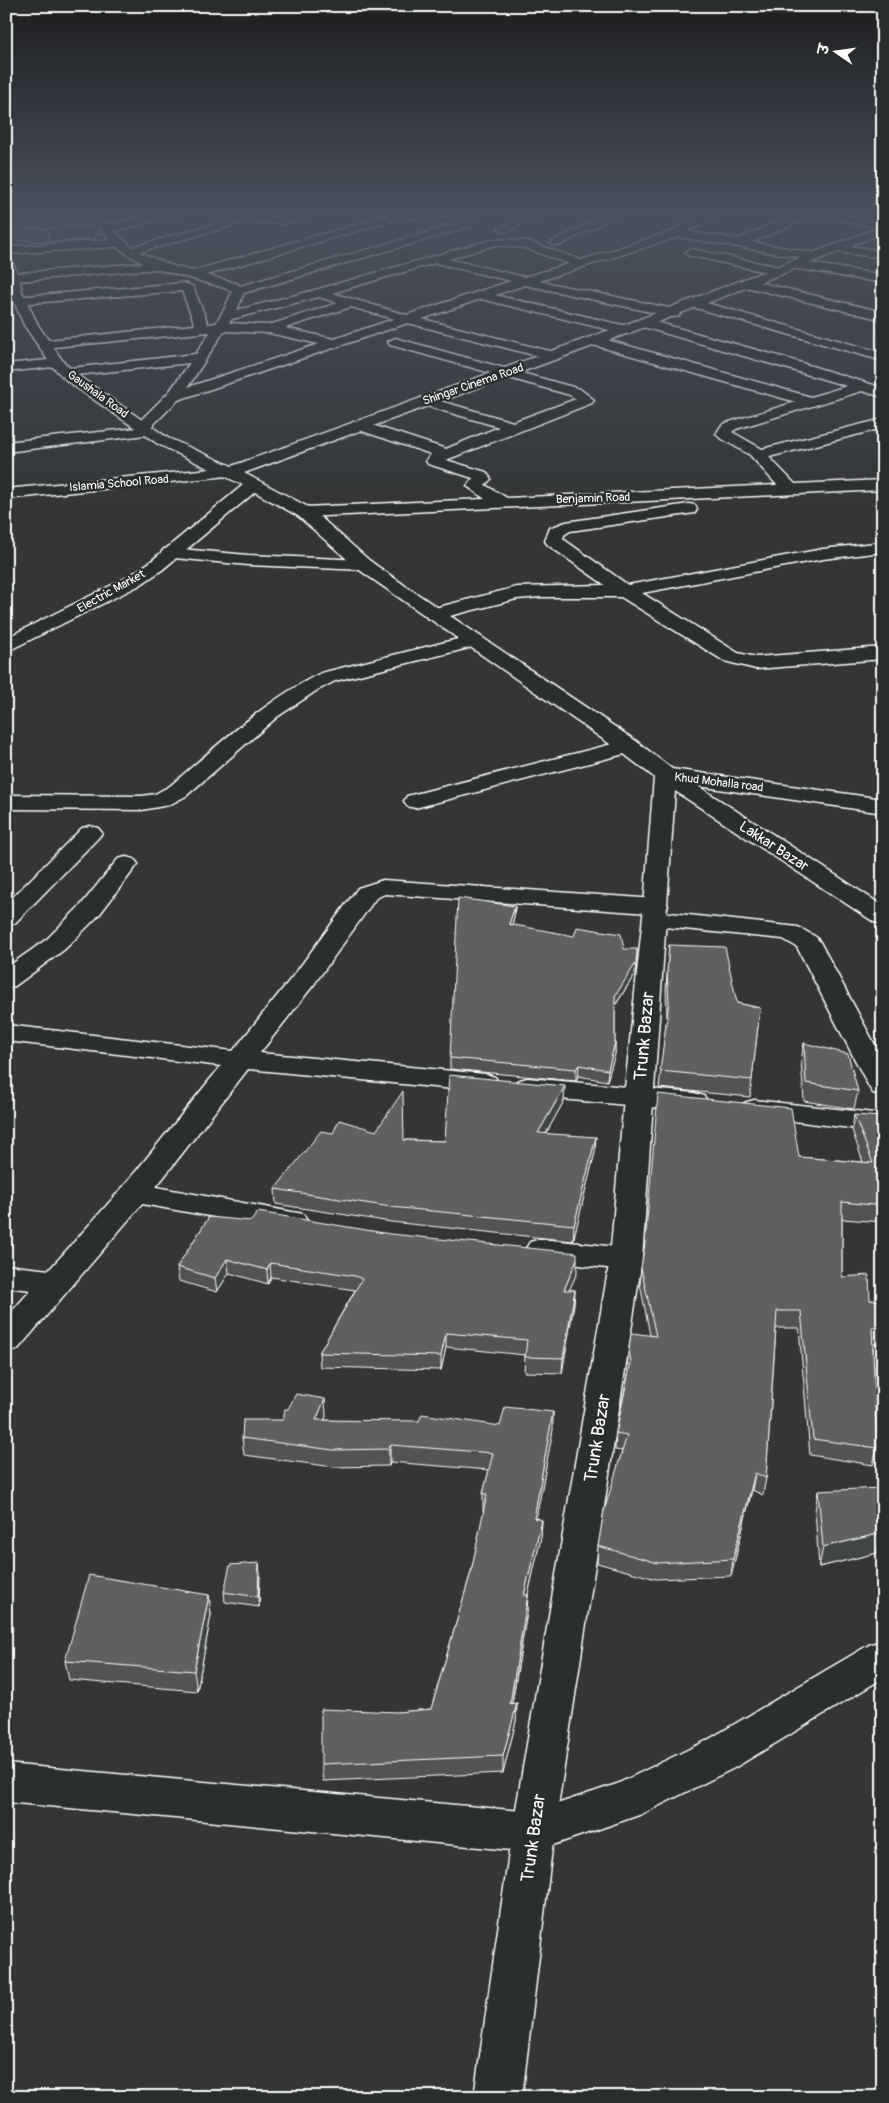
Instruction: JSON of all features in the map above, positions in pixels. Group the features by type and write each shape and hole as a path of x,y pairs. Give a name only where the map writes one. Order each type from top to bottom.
{"street":[{"name":"Gaushala Road","path":"21,308 44,344 72,378 163,441 231,472 304,512 364,565"},
{"path":"191,308 203,329"},
{"path":"6,447 146,428 175,396 228,316 231,308"},
{"path":"228,316 259,308"},
{"path":"269,329 335,308"},
{"path":"369,308 553,356"},
{"path":"175,396 439,308"},
{"path":"535,308 626,330"},
{"path":"651,308 674,313"},
{"name":"Shingar Cinema Road","path":"231,472 686,308"},
{"path":"711,308 883,357"},
{"path":"850,308 883,316"},
{"path":"646,323 777,360 883,393"},
{"path":"378,347 441,327"},
{"path":"44,344 220,328 269,329 334,343"},
{"path":"595,341 813,402"},
{"path":"395,342 575,392 586,400 446,454 434,461 480,475 483,479 476,483 475,486 503,502"},
{"path":"6,368 62,368 201,358"},
{"path":"728,377 777,360"},
{"path":"790,489 759,455 728,438 724,434 726,429 863,386"},
{"path":"425,401 514,427"},
{"path":"158,413 183,409"},
{"path":"759,455 883,423"},
{"path":"358,425 446,454"},
{"name":"Islamia School Road","path":"6,494 231,472"},
{"name":"Electric Market","path":"6,646 134,581 156,566 254,484"},
{"name":"Benjamin Road","path":"304,512 883,485"},
{"path":"705,493 699,498 697,506 691,509 566,527 556,532 554,540 625,591 731,657 741,661 756,663 883,653"},
{"path":"434,614 506,595 529,592 625,591 823,554 883,547"},
{"path":"170,553 248,560 364,565"},
{"name":"Khud Mohalla road","path":"364,565 628,746 665,776 883,806"},
{"path":"6,802 142,802 161,800 178,791 288,700 316,683 328,678 474,641"},
{"path":"415,801 628,746"},
{"name":"Trunk Bazar","path":"498,2097 533,1832 626,1259 638,1098 656,912 665,776"},
{"name":"Lakkar Bazar","path":"665,776 883,917"},
{"path":"6,918 90,833"},
{"path":"6,980 56,944 90,910 126,864"},
{"path":"6,1340 134,1193 242,1060 306,978 364,897 373,889 383,887 656,912 788,932 807,942 883,1087"},
{"path":"6,1033 242,1060 724,1105 883,1123"},
{"path":"134,1193 315,1224"},
{"path":"509,1247 626,1259"},
{"path":"6,1276 55,1282"},
{"path":"6,1783 533,1832 627,1800 713,1758 883,1657"}],"building":[{"path":"458,898 515,906 509,924 574,936 577,927 621,934 624,949 637,949 636,963 615,996 615,1042 608,1070 579,1065 576,1069 450,1058"},
{"path":"669,945 725,947 737,1003 760,1008 752,1080 660,1071 669,1002 667,972"},
{"path":"804,1043 848,1054 858,1091 806,1083"},
{"path":"449,1075 565,1086 538,1133 596,1137 574,1225 391,1207 275,1189 321,1131 333,1133 339,1120 376,1131 403,1091 404,1140 445,1141"},
{"path":"658,1094 791,1108 799,1157 873,1163 854,1115 881,1117 883,1122 883,1206 842,1202 842,1277 869,1275 870,1300 883,1301 883,1328 872,1327 877,1448 813,1439 801,1311 777,1311 766,1478 755,1473 733,1559 658,1563 598,1546 604,1511 627,1435 616,1433 631,1362 629,1350 631,1333 656,1336 641,1268 645,1243"},
{"path":"258,1212 390,1234 577,1253 577,1259 564,1290 575,1290 563,1358 525,1357 527,1340 446,1333 441,1356 319,1353 362,1279 355,1276 270,1263 267,1270 227,1259 215,1278 177,1267 209,1217 251,1221"},
{"path":"296,1394 325,1399 316,1420 419,1421 422,1414 500,1426 505,1407 553,1412 534,1518 542,1520 524,1595 528,1595 510,1704 517,1703 503,1756 321,1764 321,1709 398,1712 431,1709 471,1572 487,1494 483,1494 493,1453 390,1445 389,1449 333,1450 242,1438 243,1420 283,1420 285,1409 288,1409"},
{"path":"880,1488 882,1533 823,1547 818,1491"},
{"path":"259,1563 258,1597 224,1592 230,1565"},
{"path":"89,1575 209,1595 194,1671 65,1661"}]}
